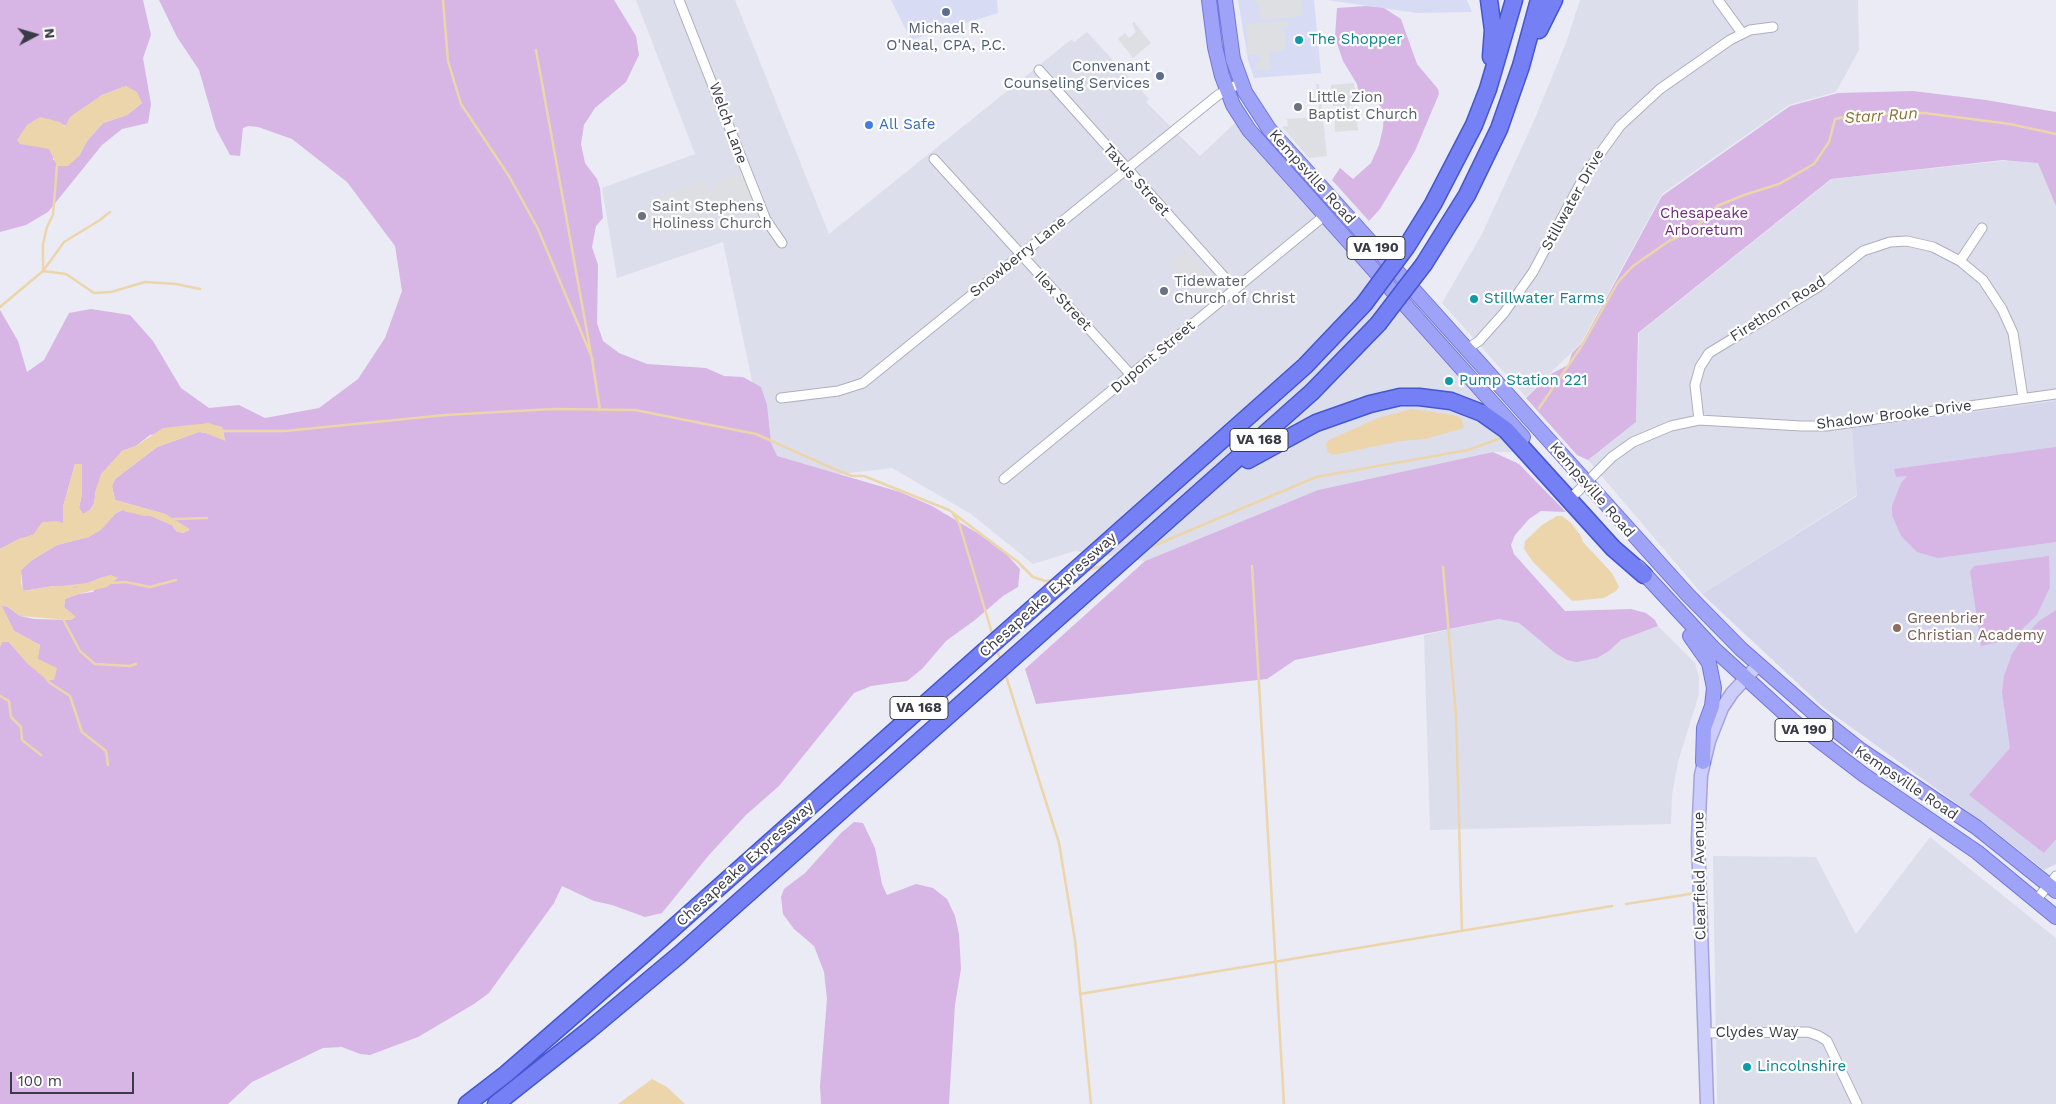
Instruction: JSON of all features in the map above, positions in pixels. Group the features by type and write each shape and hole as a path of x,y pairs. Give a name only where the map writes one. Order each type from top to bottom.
{"highway":[{"path":"1484,100 1492,57 1493,30 1489,0"},
{"name":"Chesapeake Expressway","path":"467,1104 506,1074 659,941 1305,366 1364,304 1407,246 1460,155 1484,100 1514,0"},
{"name":"Chesapeake Expressway","path":"496,1104 679,955 1312,392 1378,324 1424,264 1467,195 1495,136 1521,66 1540,0"},
{"path":"1521,66 1554,0"},
{"path":"1135,550 1192,506 1234,470 1271,445 1316,422 1351,409 1400,397 1419,397 1467,406 1506,430 1613,548 1644,574"}],"main road":[{"name":"Kempsville Road","path":"1209,0 1215,48 1226,90 1249,130 1664,596 1745,678 1827,748 1977,852 2056,916"},
{"name":"Kempsville Road","path":"1225,0 1233,59 1252,105 1269,129 1687,594 1758,665 1837,732 1976,827 2054,884"},
{"path":"1414,315 1427,320 1455,348 1467,349"},
{"path":"1664,596 1689,636 1705,655 1712,672 1714,697 1704,728 1703,762"}],"street":[{"name":"Welch Lane","path":"679,0 766,220 782,243"},
{"path":"1718,0 1742,33"},
{"name":"Stillwater Drive","path":"1467,349 1479,341 1504,314 1533,272 1586,173 1620,126 1660,89 1742,33 1763,27 1773,27"},
{"name":"Taxus Street","path":"1039,70 1126,170 1235,289"},
{"name":"Snowberry Lane","path":"781,398 838,391 854,388 864,383 1226,90 1242,82"},
{"name":"Ilex Street","path":"934,159 1132,376"},
{"name":"Dupont Street","path":"1004,479 1132,376 1324,216"},
{"path":"1960,261 1982,228"},
{"name":"Firethorn Road","path":"1699,420 1695,385 1700,367 1709,354 1818,287 1863,251 1881,244 1907,241 1933,247 1960,261 1983,280 2008,320 2015,345 2023,398"},
{"name":"Shadow Brooke Drive","path":"1575,494 1612,457 1633,442 1670,426 1699,420 1826,426 2056,394"},
{"name":"Clearfield Avenue","path":"1707,1104 1698,831 1703,762 1722,708 1745,678 1758,665"},
{"path":"2037,900 2054,884"},
{"name":"Clydes Way","path":"1705,1033 1808,1032 1819,1036 1828,1041 1857,1104"}],"shaded area":[{"path":"636,0 735,0 829,234 1072,39 1074,42 1087,32 1149,99 1146,102 1200,156 1235,123 1507,426 1514,452 1493,452 1318,490 1145,561 1075,551 1033,564 971,514 892,468 773,482 723,242 617,278 602,188 695,154"},
{"path":"891,0 997,0 998,13 911,40"},
{"path":"1238,0 1314,0 1321,73 1254,78 1248,60"},
{"path":"1253,0 1302,0 1303,16 1260,20 1259,5"},
{"path":"1327,0 1467,0 1472,12 1417,13"},
{"path":"1580,0 1858,0 1859,50 1836,92 1789,105 1662,194 1581,343 1526,397 1442,303 1482,234 1533,123 1566,43"},
{"path":"1288,21 1289,27 1284,27 1286,50 1269,52 1271,69 1257,70 1256,63 1261,62 1260,55 1248,55 1246,24"},
{"path":"1134,22 1151,43 1133,58 1118,39 1125,33 1129,38 1136,32 1132,24"},
{"path":"1354,83 1356,105 1349,106 1350,111 1356,110 1358,130 1335,132 1334,112 1341,112 1340,106 1333,106 1331,85"},
{"path":"1316,84 1319,84 1327,156 1309,158 1282,127 1288,126 1287,119 1320,117"},
{"path":"126,86 137,92 142,103 127,115 103,123 87,141 79,156 68,166 57,166 49,149 20,144 17,140 27,125 40,117 60,122 65,127 70,117 102,95"},
{"path":"2039,157 2056,202 2056,401 1853,428 1857,495 1702,594 1588,460 1636,422 1639,333 1832,179"},
{"path":"742,173 753,204 667,229 664,214 667,212 658,196 706,181 711,192 715,190 713,185"},
{"path":"1186,250 1218,290 1203,302 1171,262"},
{"name":"Greenbrier Christian Academy","path":"2056,401 2056,864 2044,870 1992,829 1823,707 1702,594 1857,496 1852,428"},
{"path":"1412,409 1454,415 1461,418 1464,427 1425,439 1401,441 1333,455 1327,451 1326,444 1329,440 1378,418"},
{"path":"208,423 222,427 225,441 199,432 157,447 115,479 112,486 115,500 165,514 190,529 184,533 176,531 172,525 151,516 123,510 116,513 101,530 88,537 57,545 32,560 21,570 21,584 24,591 54,586 76,588 111,575 118,578 107,587 65,599 64,607 76,617 70,620 20,616 8,607 1,605 14,631 40,645 38,659 57,668 54,680 47,680 29,665 9,642 2,642 0,647 0,549 19,539 33,535 42,522 57,521 63,523 63,507 75,464 82,464 82,493 79,508 83,514 90,510 94,504 101,474 122,451 136,446 163,428"},
{"path":"1557,516 1562,516 1571,523 1581,536 1583,542 1612,573 1619,587 1616,591 1604,598 1572,601 1533,562 1524,549 1525,541 1542,525"},
{"path":"1499,619 1519,623 1555,653 1609,651 1621,640 1658,626 1695,663 1699,677 1699,694 1678,762 1672,795 1671,824 1430,830 1424,635"},
{"path":"1930,837 2056,938 2056,1104 1717,1104 1713,856 1816,857 1856,934"},
{"path":"652,1079 667,1087 685,1104 618,1104"}],"green space":[{"path":"0,0 143,0 151,35 143,58 151,104 148,123 122,129 102,145 48,212 26,225 0,232","holes":["126,86 142,103 127,115 103,123 87,141 79,156 53,160 53,153 49,149 60,124 67,126 102,95"]},
{"path":"159,0 614,0 636,36 639,55 626,82 595,108 584,125 581,144 585,163 597,179 600,188 603,218 596,226 592,247 598,265 597,323 603,341 619,353 647,364 706,368 724,376 743,377 761,387 767,405 771,443 777,456 900,492 932,506 979,534 1007,555 1020,569 1018,587 1003,596 946,641 922,669 907,681 871,686 854,693 779,786 746,815 709,855 662,913 645,917 612,905 594,901 562,886 554,903 489,993 418,1037 370,1055 360,1054 342,1047 323,1048 252,1082 228,1104 0,1104 0,647 2,642 9,642 29,665 37,659 40,645 14,631 1,605 8,607 20,616 34,619 70,620 75,617 64,607 65,599 78,594 93,592 103,577 76,588 54,586 23,591 21,570 32,560 57,545 88,537 100,530 116,513 123,510 151,516 172,525 176,531 183,533 189,530 165,514 115,500 112,486 115,479 157,447 199,432 225,440 222,427 150,435 136,446 122,451 96,489 94,504 90,510 83,514 79,508 82,493 82,465 75,464 63,507 64,523 39,529 33,535 19,539 0,549 0,310 18,341 27,372 44,360 69,313 91,309 130,315 153,341 181,388 209,408 239,405 265,418 319,408 358,379 385,338 402,291 395,246 347,182 292,139 258,127 248,126 243,128 240,156 230,155 216,129 199,70 177,37"},
{"path":"1366,6 1384,8 1401,19 1417,64 1438,89 1439,94 1415,151 1380,209 1369,221 1332,180 1340,168 1353,179 1371,163 1379,145 1383,128 1384,113 1381,107 1377,102 1360,98 1357,84 1343,61 1335,37 1337,8"},
{"name":"Chesapeake Arboretum","path":"1913,91 1986,100 2056,112 2056,206 2038,163 2003,160 1831,179 1638,333 1636,422 1588,460 1577,455 1526,398 1551,374 1568,365 1572,353 1582,343 1662,196 1790,106 1838,93"},
{"path":"2056,447 2056,542 1938,558 1917,552 1901,536 1892,515 1892,506 1901,483 1907,476 1896,477 1894,469"},
{"path":"1493,452 1519,464 1566,512 1541,511 1529,519 1515,535 1511,545 1514,554 1565,611 1631,609 1646,613 1655,620 1658,626 1621,640 1609,651 1597,658 1577,662 1567,660 1555,653 1519,623 1499,619 1295,660 1267,679 1036,704 1025,669 1145,561 1318,490"},
{"path":"2049,556 2050,587 2037,615 2016,635 2004,641 1981,646 1970,571 1974,566"},
{"path":"2056,610 2056,839 2044,853 1969,795 2010,748 2002,692 2004,676 2012,654 2023,638 2039,621"},
{"path":"854,822 863,823 875,848 882,884 887,895 916,884 933,888 947,899 955,916 959,934 961,969 955,1005 949,1104 821,1104 820,1086 827,999 824,972 814,946 794,929 783,914 781,897 784,889 805,873 841,833"}],"waterway":[{"path":"443,0 448,61 461,104 509,176 538,229 593,360"},
{"path":"536,50 591,354"},
{"name":"Starr Run","path":"1539,408 1581,347 1618,282 1633,266 1669,241 1686,233 1704,220 1717,206 1779,184 1814,164 1829,142 1835,119 1859,114 1924,113 2010,124 2056,134"},
{"path":"43,270 43,244 47,227 53,215 57,166"},
{"path":"0,307 43,271 64,242 110,212"},
{"path":"43,271 66,274 94,293 111,292 145,282 176,284 200,289"},
{"path":"592,359 600,410"},
{"path":"221,431 285,431 445,415 552,409 635,410 756,434 834,469 852,476 864,476 949,510 1018,562 1033,577 1045,581 1055,580"},
{"path":"1146,549 1316,477 1468,450 1501,438"},
{"path":"125,510 146,515"},
{"path":"953,514 959,523 992,633"},
{"path":"174,519 207,518"},
{"path":"1086,571 1108,564"},
{"path":"1252,566 1284,1104"},
{"path":"1443,567 1456,715 1462,931"},
{"path":"109,583 125,582 150,587 176,580"},
{"path":"55,588 89,584"},
{"path":"63,619 80,651 95,664 130,666 136,664"},
{"path":"997,651 1000,658"},
{"path":"1006,676 1059,843 1075,940 1091,1104"},
{"path":"46,678 50,683 70,696 82,732 106,751 108,765"},
{"path":"0,696 9,701 11,717 21,727 22,740 41,755"},
{"path":"1626,904 1696,893"},
{"path":"1080,994 1612,906"}],"place":[{"name":"Michael R. O'Neal, CPA, P.C.","path":"946,12"},
{"name":"The Shopper","path":"1299,40"},
{"name":"Convenant Counseling Services","path":"1160,76"},
{"name":"Little Zion Baptist Church","path":"1298,107"},
{"name":"All Safe","path":"869,125"},
{"name":"Saint Stephens Holiness Church","path":"642,216"},
{"name":"Tidewater Church of Christ","path":"1164,291"},
{"name":"Stillwater Farms","path":"1474,299"},
{"name":"Pump Station 221","path":"1449,381"},
{"name":"Greenbrier Christian Academy","path":"1897,628"},
{"name":"Lincolnshire","path":"1747,1067"}]}
